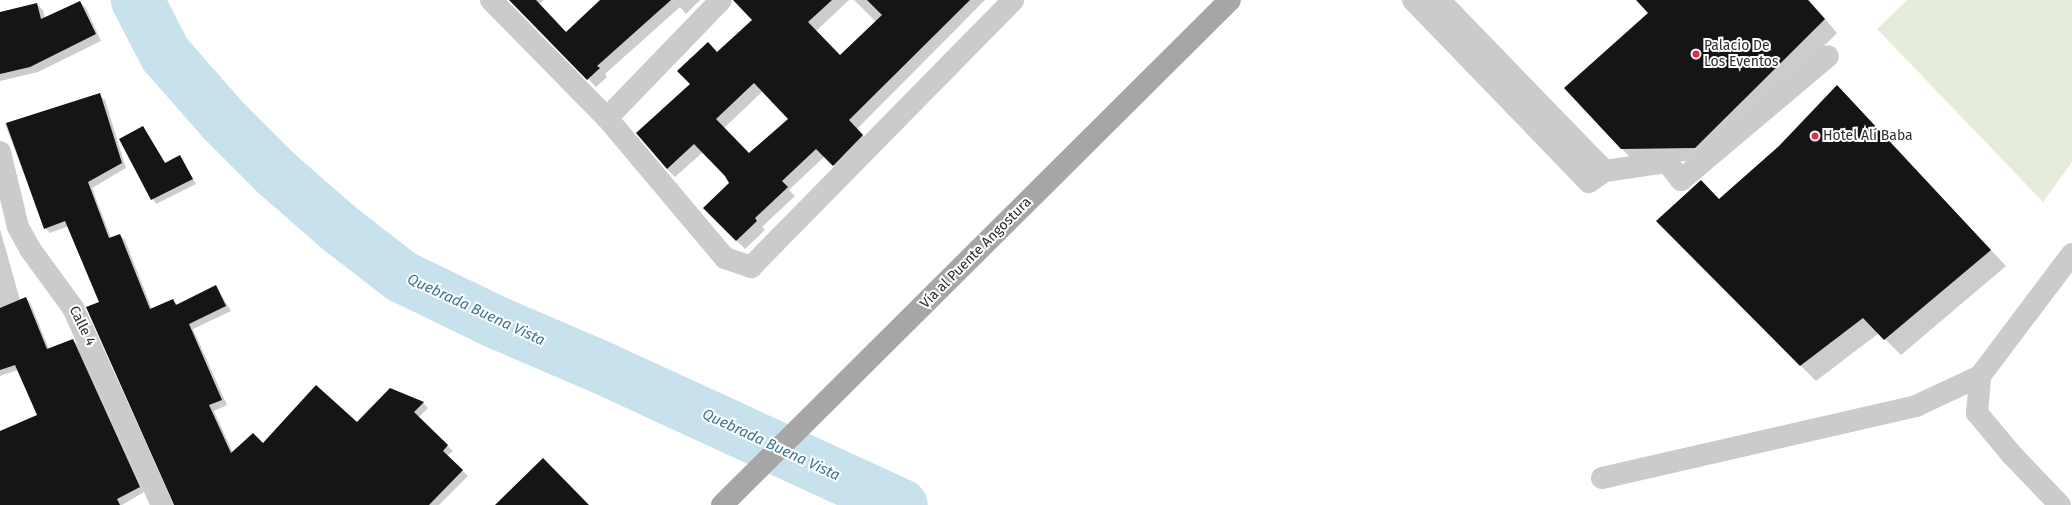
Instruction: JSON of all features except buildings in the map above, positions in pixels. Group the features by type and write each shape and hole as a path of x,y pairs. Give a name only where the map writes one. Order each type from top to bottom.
{"main road":[{"name":"Vía al Puente Angostura","path":"722,505 1230,0"}],"street":[{"path":"491,0 607,118 725,258 751,267 1013,0"},
{"path":"607,118 721,0"},
{"path":"1413,0 1589,182 1606,171 1667,162 1681,180 1828,56"},
{"path":"1439,0 1606,171"},
{"name":"Calle 4","path":"0,152 18,227 30,249 73,308 162,505"},
{"path":"1602,478 1916,406 1980,376 2072,254"},
{"path":"1980,376 1977,413 2012,455 2060,505"}],"green space":[{"path":"1907,0 2072,0 2072,162 2043,202 1877,29"}],"waterway":[{"name":"Quebrada Buena Vista","path":"137,0 165,54 223,120 276,173 339,228 401,276 496,322 601,367 901,505"}],"place":[{"name":"Palacio De Los Eventos","path":"1696,54"},
{"name":"Hotel Alí Baba","path":"1815,136"}]}
